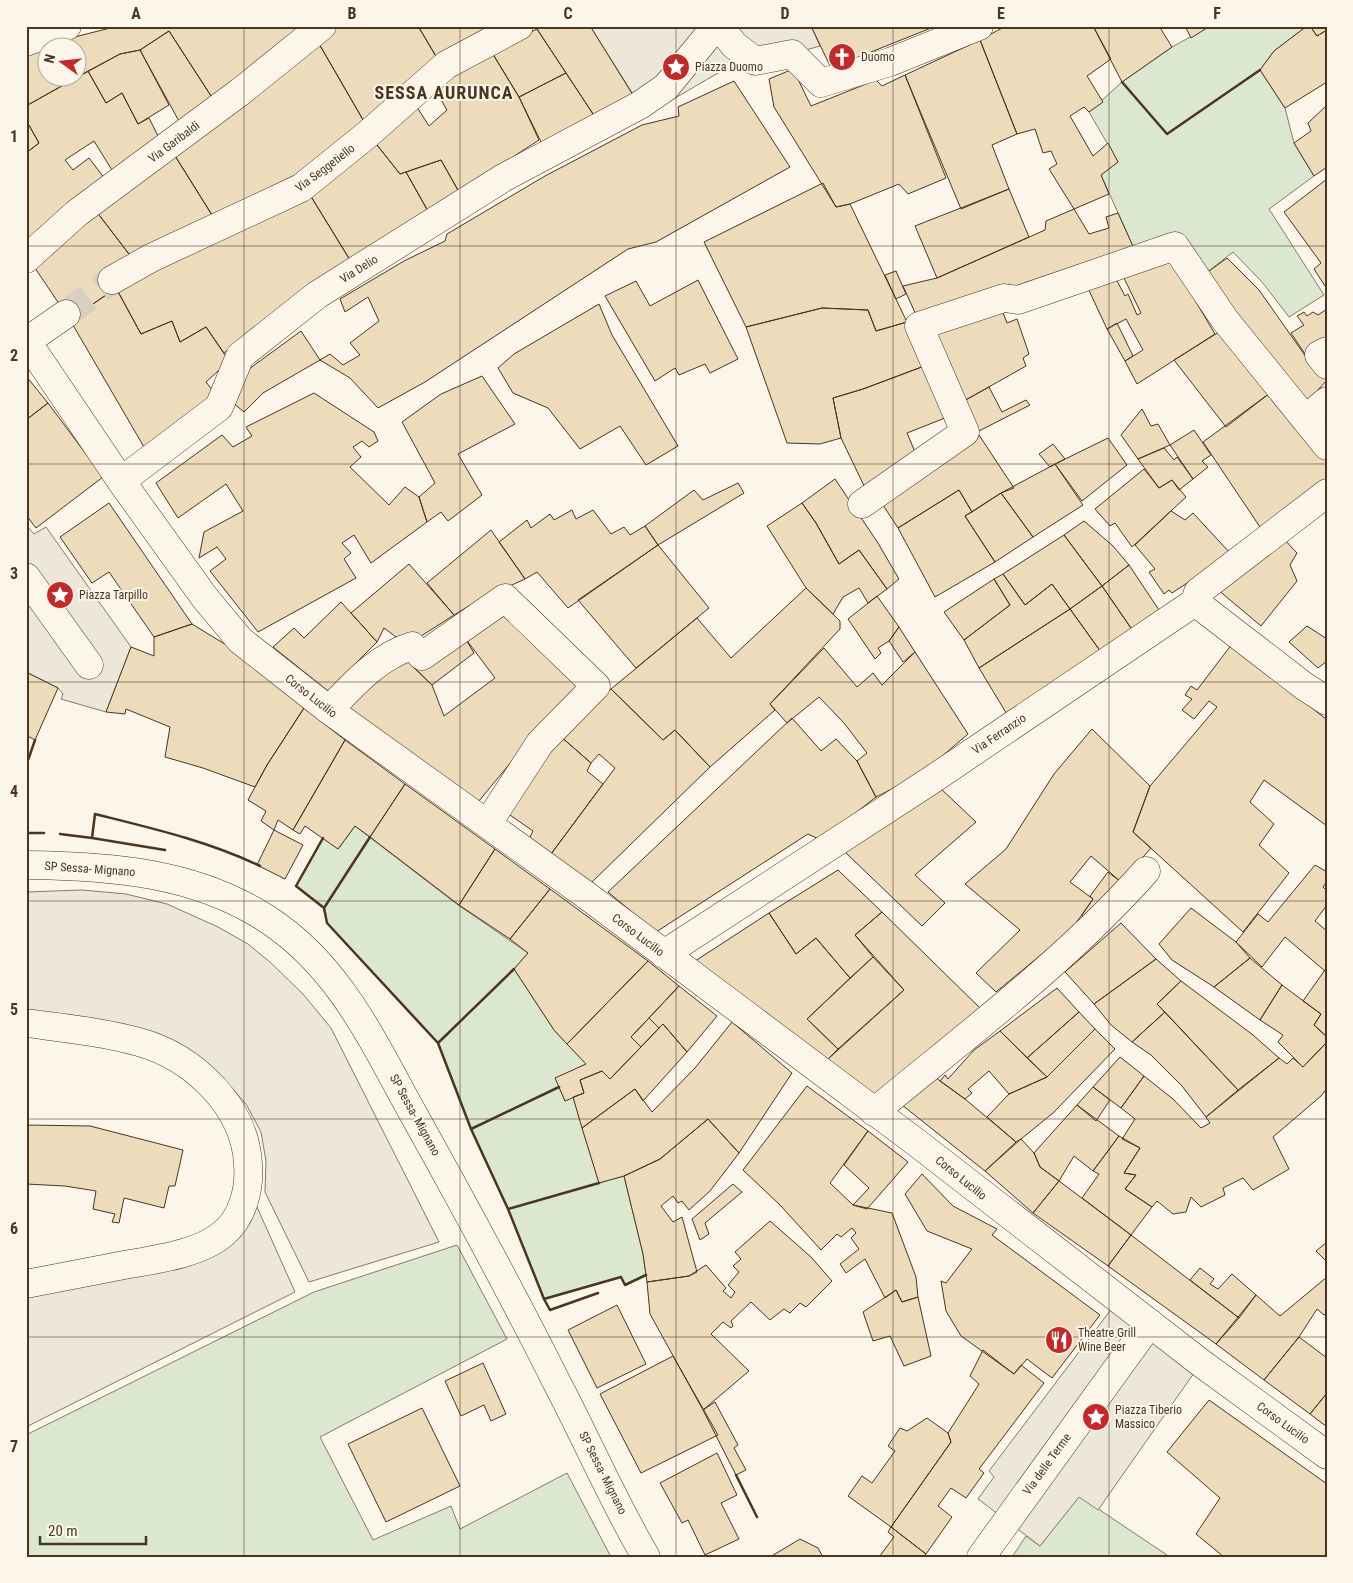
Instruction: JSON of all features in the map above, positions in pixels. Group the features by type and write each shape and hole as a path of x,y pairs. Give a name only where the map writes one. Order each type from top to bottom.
{"street":[{"path":"26,42 67,26"},
{"name":"Via Garibaldi","path":"26,259 77,213 240,92 322,26"},
{"name":"Via Seggetiello","path":"112,280 150,258 301,188 368,134 446,65 519,26"},
{"path":"717,26 734,45 755,61 792,54 822,84 890,62 979,26"},
{"name":"Via Delio","path":"121,481 219,408 240,356 317,295 503,178 640,105 666,87 717,26"},
{"path":"862,504 965,432 919,326 1004,298 1018,300 1175,246 1225,320 1327,446"},
{"path":"27,341 66,314"},
{"name":"Corso Lucilio","path":"27,341 121,481 240,640 329,710 488,823 664,954 1327,1455"},
{"path":"1327,350 1319,355 1327,365"},
{"path":"1304,419 1327,401"},
{"name":"Via Ferranzio","path":"664,954 930,781 1195,602 1198,592 1327,493"},
{"path":"26,577 89,665"},
{"path":"329,710 361,677 395,652 412,646 422,656 506,598 596,686 540,743 488,823"},
{"path":"1195,602 1327,701"},
{"name":"SP Sessa- Mignano","path":"26,865 108,869 154,874 193,884 245,906 269,920 295,941 327,972 368,1030 458,1192 646,1557"},
{"path":"874,1112 1025,987 1113,908 1146,871"},
{"path":"26,1023 140,1042 177,1060 200,1075 216,1090 238,1122 247,1144 249,1179 241,1210 224,1233 197,1248 172,1256 26,1284"},
{"name":"Via delle Terme","path":"981,1557 1150,1323"}],"green space":[{"path":"1210,26 1307,26 1274,51 1260,70 1285,108 1294,143 1314,176 1269,209 1324,295 1289,317 1262,282 1233,252 1205,274 1136,253 1101,175 1118,162 1089,112 1122,82 1172,47"},
{"path":"355,826 458,905 528,953 514,969 554,1030 586,1064 556,1079 565,1101 573,1097 599,1183 624,1176 643,1254 646,1275 625,1285 621,1277 544,1299 508,1209 471,1129 438,1043 327,923 324,907 296,886 323,838 339,848"},
{"path":"457,1245 507,1339 320,1437 373,1540 451,1506 460,1529 567,1473 611,1557 26,1557 26,1435 314,1292"},
{"path":"1079,1496 1170,1557 1012,1557 1026,1536 1040,1546"}],"shaded area":[{"name":"Piazza Duomo","path":"590,26 811,26 820,46 755,61 718,73 646,115"},
{"name":"Piazza Tarpillo","path":"26,525 34,534 46,527 131,647 106,712 61,699 63,694 58,688 26,672"},
{"path":"82,890 126,894 167,904 218,927 248,944 303,994 331,1028 439,1242 309,1282 265,1192 266,1161 261,1132 246,1104 232,1088 26,1011 26,892"},
{"path":"257,1207 295,1292 26,1427 26,1297 195,1262 240,1237"},
{"name":"Piazza Tiberio Massico","path":"1119,1299 1201,1363 1098,1510 1079,1497 1040,1546 978,1499 994,1477 989,1471"}],"building":[{"path":"118,26 302,26 213,99 169,31 140,50 120,54 88,72 88,38 71,38"},
{"path":"337,26 418,26 437,58 366,125 318,42"},
{"path":"418,26 484,26 488,33 437,58"},
{"path":"542,26 590,26 633,95 595,117 537,29"},
{"name":"Duomo","path":"811,26 936,26 831,68"},
{"path":"1006,26 1093,26 1111,59 1087,76 1103,102 1089,112 1084,107 1070,116 1093,156 1108,143 1118,162 1101,175 1109,194 1074,209 1049,169 1057,164 1051,151 1043,153 1035,129 1017,134 980,40"},
{"path":"1093,26 1159,26 1172,47 1122,82"},
{"path":"1185,26 1210,26 1191,38"},
{"path":"1307,26 1310,26 1317,36 1327,30 1327,82 1285,108 1260,70 1274,51"},
{"path":"1310,26 1327,26 1327,30 1317,36"},
{"path":"537,29 566,73 519,97 491,51"},
{"path":"169,31 213,99 180,123 140,50"},
{"path":"980,40 1017,134 992,145 1009,189 961,209 905,75"},
{"path":"318,42 366,125 310,168 212,215 172,151"},
{"path":"38,49 38,88 58,88 26,106 26,55"},
{"path":"140,50 169,105 138,124 122,93 106,103 88,71 120,54"},
{"path":"491,51 519,97 539,140 459,192 441,160 400,174 373,140 415,104 429,126 447,110 433,86"},
{"path":"793,69 811,106 876,80 882,86 905,75 946,178 908,194 899,184 850,204 836,207 774,107 769,79"},
{"path":"88,71 106,103 122,93 138,124 149,118 160,140 115,175 94,141 65,160 73,170 89,158 108,183 26,242 26,153 39,143 26,120 26,106 58,88 88,88"},
{"path":"566,73 595,117 543,146 519,97"},
{"path":"734,81 790,167 656,242 628,249 425,382 378,408 350,378 320,360 330,354 343,365 360,355 350,343 379,321 368,297 345,312 340,299 404,261 445,241 447,234 545,176 642,125 679,116 678,107"},
{"path":"1327,105 1327,167 1314,176 1294,143 1311,131 1308,123"},
{"path":"26,120 39,143 26,153"},
{"path":"373,140 400,174 406,172 429,213 350,260 307,190"},
{"path":"172,151 212,215 132,258 93,207"},
{"path":"441,160 459,192 429,213 406,172"},
{"path":"1327,179 1327,289 1314,269 1321,263 1284,212"},
{"path":"823,183 836,207 850,204 907,322 876,331 868,310 822,308 746,327 704,242"},
{"path":"1009,189 1029,237 937,278 915,226"},
{"path":"307,190 350,260 304,290 224,353 206,327 180,342 172,321 141,334 116,288"},
{"path":"93,207 132,258 116,288 70,320 33,265"},
{"path":"1074,209 1089,234 1109,228 1106,217 1118,213 1136,253 1015,293 1009,284 967,304 917,317 903,286 937,278 1045,230 1046,221"},
{"path":"1168,255 1215,334 1137,384 1125,361 1143,350 1126,319 1107,329 1086,284 1115,277 1125,296 1128,294 1137,315 1141,313 1122,274"},
{"path":"1227,258 1259,290 1311,364 1327,380 1307,402 1205,274"},
{"path":"896,271 906,294 896,299 885,275"},
{"path":"698,280 738,359 710,373 705,364 679,375 675,368 655,381 605,296 636,281 650,306"},
{"path":"116,288 141,334 172,321 180,342 206,327 229,361 206,382 217,396 144,447 70,320"},
{"path":"599,304 612,335 678,446 646,465 620,426 580,449 548,408 513,393 498,368 514,354"},
{"path":"1000,305 1007,323 1017,319 1029,354 1023,358 1026,366 962,402 929,331"},
{"path":"822,308 868,310 876,331 907,322 927,365 833,398 841,438 820,444 787,443 746,327"},
{"path":"1327,309 1327,339 1305,354 1291,333 1304,325 1297,316 1304,312 1307,316 1313,312 1318,315"},
{"path":"1117,323 1133,356 1125,361 1107,329"},
{"path":"301,331 320,360 263,393 244,412 232,402 249,369"},
{"path":"1219,332 1270,393 1226,427 1174,360"},
{"path":"927,365 950,416 907,433 918,459 868,494 841,438 833,398"},
{"path":"26,376 48,403 26,420"},
{"path":"482,376 515,424 458,454 482,495 448,521 441,512 427,522 419,497 435,483 402,422 441,394"},
{"path":"989,387 1002,412 1026,400 1030,405 977,432 962,402"},
{"path":"314,393 374,432 378,441 369,447 362,441 353,447 361,457 350,467 389,505 405,487 419,497 427,522 371,563 354,535 342,543 351,553 344,559 356,578 258,632 210,571 226,559 217,547 199,558 204,532 243,511 226,484 178,518 156,483 222,435 233,447 252,436 246,427"},
{"path":"1270,393 1327,460 1327,479 1262,530 1203,442"},
{"path":"48,403 103,477 36,528 26,515 26,420"},
{"path":"1142,409 1151,426 1158,424 1170,445 1138,459 1121,435"},
{"path":"1194,430 1211,455 1202,461 1208,467 1193,479 1170,445"},
{"path":"977,432 1014,488 1001,493 972,512 959,490 898,528 881,502"},
{"path":"1108,438 1127,465 1082,501 1055,464"},
{"path":"1053,444 1065,459 1050,467 1039,454"},
{"path":"1164,448 1174,460 1177,457 1193,479 1179,490 1172,480 1159,488 1138,459"},
{"path":"1055,464 1083,505 1033,537 1001,493"},
{"path":"1144,469 1159,488 1172,480 1186,497 1132,547 1115,523 1110,526 1095,509"},
{"path":"835,479 878,543 899,579 887,589 859,550 839,564 816,523 802,503"},
{"path":"738,483 744,493 658,545 645,526 694,490 703,500"},
{"path":"959,490 972,512 965,516 995,562 935,597 898,528"},
{"path":"1001,493 1033,537 995,562 965,516"},
{"path":"109,503 192,624 154,637 109,572 92,583 60,537"},
{"path":"802,503 816,523 839,564 859,550 887,589 868,603 859,588 843,597 833,614 806,588 767,526"},
{"path":"572,510 576,519 593,510 611,534 624,527 630,535 645,526 658,545 568,608 537,572 525,579 499,542 527,520 531,528 550,514 554,520"},
{"path":"1171,511 1185,520 1193,513 1231,554 1172,593 1169,590 1164,594 1149,572 1155,569 1135,545"},
{"path":"1084,521 1113,546 1129,565 1102,586 1064,535"},
{"path":"491,530 525,579 477,601 454,615 427,583"},
{"path":"1064,535 1102,586 1070,609 1052,584 1025,605 1003,574"},
{"path":"1282,537 1297,553 1290,565 1297,581 1261,626 1217,589"},
{"path":"658,545 709,608 636,668 578,600"},
{"path":"409,564 454,615 418,638 396,637 384,628 377,642 351,613"},
{"path":"1129,565 1161,613 1133,631 1102,586"},
{"path":"1003,574 1025,605 1052,584 1070,609 979,668 964,640 1010,605 994,579"},
{"path":"994,579 1010,605 964,640 944,612"},
{"path":"1102,586 1133,631 1101,652 1070,609"},
{"path":"806,588 840,621 840,629 770,704 775,710 710,767 675,730 663,740 611,689 697,618 731,658"},
{"path":"877,596 899,627 889,641 878,648 881,653 875,659 848,619"},
{"path":"341,602 377,642 328,691 273,647 294,628 304,638"},
{"path":"1070,609 1101,652 1008,716 979,668"},
{"path":"506,610 584,682 527,743 478,802 346,706 404,658 432,685 444,716 495,678 465,638"},
{"path":"192,624 228,646 304,708 255,787 203,768 165,757 170,727 126,709 125,714 106,712 131,647 154,656 154,637"},
{"path":"1307,626 1327,639 1327,661 1318,668 1289,642"},
{"path":"899,627 915,652 903,662 889,641"},
{"path":"465,638 474,653 432,685 404,658"},
{"path":"1232,644 1327,720 1327,826 1264,780 1250,802 1274,824 1259,845 1289,873 1243,932 1133,832 1150,786 1217,707 1209,701 1194,719 1182,710 1192,699 1185,695 1191,686 1197,690"},
{"path":"824,648 857,687 873,673 882,685 915,652 968,734 920,775 876,797 857,761 867,753 844,723 819,697 787,723 770,704"},
{"path":"26,672 58,688 35,740 26,735"},
{"path":"611,689 663,740 675,730 710,767 591,883 551,854 615,768 599,754 591,763 559,735"},
{"path":"304,708 345,740 293,830 278,820 274,830 261,821 266,811 248,800 267,765"},
{"path":"792,718 821,751 836,739 857,761 876,797 821,840 808,834 656,932 608,892"},
{"path":"1092,729 1150,786 1133,832 1151,848 1121,882 1091,856 1070,882 1093,899 1071,930 996,992 976,973 1020,930 965,884 1006,849 1054,774"},
{"path":"559,735 591,763 587,771 603,784 551,854 529,839 533,831 507,813"},
{"path":"345,740 405,784 370,837 355,826 338,849 305,826 300,834 293,830"},
{"path":"405,784 495,849 459,905 370,837"},
{"path":"938,786 976,822 915,875 945,903 922,926 845,852"},
{"path":"274,830 303,845 285,879 257,865"},
{"path":"495,849 550,889 510,939 459,905"},
{"path":"1315,865 1327,872 1327,881 1323,887 1327,891 1327,905 1315,921 1327,931 1327,967 1325,971 1285,937 1262,967 1236,942 1258,914 1268,922"},
{"path":"838,870 882,912 855,935 873,957 850,978 816,938 796,954 769,913"},
{"path":"1108,872 1121,882 1088,920 1082,915 1093,899 1090,896"},
{"path":"550,889 648,961 567,1044 554,1030 514,969 528,953 510,939"},
{"path":"1191,908 1236,942 1250,958 1214,987 1172,960 1159,944"},
{"path":"882,912 982,1010 878,1097 827,1060 904,990 855,935"},
{"path":"769,913 796,954 816,938 850,978 807,1019 838,1049 827,1060 692,963"},
{"path":"1121,923 1156,959 1094,1004 1065,972"},
{"path":"873,957 904,990 838,1049 807,1019"},
{"path":"1250,958 1282,985 1260,1020 1214,987"},
{"path":"1156,959 1181,981 1157,1004 1165,1012 1132,1042 1111,1025 1094,1004"},
{"path":"648,961 679,986 631,1037 641,1047 610,1079 602,1071 580,1080 584,1093 565,1101 555,1078 586,1064 567,1044"},
{"path":"1327,967 1327,1037 1314,1025 1321,1014 1303,1001"},
{"path":"1181,981 1253,1035 1279,1058 1238,1090 1157,1004"},
{"path":"1282,985 1321,1014 1314,1025 1327,1037 1327,1042 1303,1067 1278,1042 1283,1035 1260,1020"},
{"path":"679,986 717,1016 687,1052 663,1024 659,1028 649,1018"},
{"path":"1057,988 1079,1012 1027,1058 1000,1031"},
{"path":"1079,1012 1095,1029 1047,1077 1027,1058"},
{"path":"1165,1012 1238,1090 1206,1117 1182,1086 1151,1055 1132,1042"},
{"path":"649,1018 659,1028 641,1047 631,1037"},
{"path":"732,1022 792,1073 739,1153 708,1119 660,1159 624,1176 599,1183 582,1128 635,1089 652,1112 695,1068"},
{"path":"663,1024 687,1052 643,1101 635,1089 582,1128 573,1097 584,1093 580,1080 602,1071 610,1079"},
{"path":"1095,1029 1115,1049 1053,1113 1016,1142 987,1117 1009,1094 1047,1077"},
{"path":"1000,1031 1047,1077 1009,1094 989,1071 968,1089 972,1093 965,1099 940,1081 945,1075 948,1079 974,1050"},
{"path":"1327,1042 1327,1088 1321,1096 1273,1137 1289,1169 1253,1190 1243,1178 1223,1188 1225,1195 1201,1207 1191,1197 1186,1212 1173,1214 1157,1201 1152,1207 1125,1189 1136,1175 1124,1173 1140,1148 1122,1139 1135,1119 1121,1108 1144,1076 1173,1099 1201,1128 1210,1123 1206,1117 1279,1058 1287,1064 1293,1058 1303,1067"},
{"path":"1120,1057 1144,1076 1121,1108 1093,1087"},
{"path":"936,1078 965,1099 1016,1142 985,1171 902,1105"},
{"path":"807,1086 868,1131 830,1183 853,1205 892,1213 916,1277 918,1297 902,1302 896,1290 885,1298 865,1259 846,1273 840,1264 859,1249 851,1238 856,1233 852,1228 841,1237 837,1234 821,1250 780,1205 743,1170"},
{"path":"1093,1087 1110,1100 1096,1121 1077,1105"},
{"path":"1077,1105 1119,1136 1093,1171 1074,1156 1059,1181 1040,1167 1034,1153"},
{"path":"708,1119 739,1153 710,1191 689,1210 682,1201 678,1203 673,1196 661,1206 673,1222 682,1217 697,1272 689,1276 647,1282 643,1254 624,1176 660,1159"},
{"path":"26,1125 90,1126 183,1150 175,1186 169,1186 164,1208 124,1198 119,1223 112,1222 115,1214 93,1209 96,1191 65,1186 26,1184"},
{"path":"868,1131 908,1162 867,1209 853,1205 869,1188 844,1165"},
{"path":"1119,1136 1140,1148 1124,1173 1136,1175 1125,1189 1152,1207 1131,1235 1082,1198 1099,1174 1093,1171"},
{"path":"1021,1139 1034,1153 1040,1167 1059,1181 1033,1213 985,1171"},
{"path":"922,1174 953,1206 997,1229 992,1235 1100,1315 1052,1378 1027,1359 1014,1374 961,1336 946,1311 941,1281 946,1283 972,1249 927,1231 905,1194"},
{"path":"1059,1181 1131,1235 1108,1266 1033,1213"},
{"path":"733,1184 742,1192 705,1223 709,1234 700,1240 692,1219"},
{"path":"770,1221 811,1257 832,1281 806,1307 800,1303 790,1313 784,1309 770,1320 751,1302 731,1321 733,1326 731,1328 723,1322 711,1334 749,1371 703,1410 650,1314 647,1282 689,1276 706,1265 726,1288 723,1291 731,1298 735,1292 728,1285 739,1272 733,1266 741,1259 735,1252"},
{"path":"1131,1235 1239,1318 1216,1344 1108,1266"},
{"path":"1327,1242 1327,1262 1316,1251"},
{"path":"1200,1268 1214,1279 1210,1284 1218,1289 1232,1274 1256,1295 1239,1318 1190,1280"},
{"path":"1327,1277 1327,1312 1324,1315 1317,1309 1299,1337 1264,1380 1216,1344 1256,1295 1280,1316"},
{"path":"896,1290 902,1302 918,1297 931,1356 904,1366 890,1336 873,1341 863,1312"},
{"path":"617,1305 646,1364 597,1388 568,1330"},
{"path":"1299,1337 1327,1358 1327,1393 1310,1414 1264,1380"},
{"path":"983,1350 1014,1374 1021,1365 1044,1383 979,1469 984,1473 966,1498 951,1488 938,1506 952,1517 926,1554 891,1527 951,1442 948,1433 979,1384 970,1376"},
{"path":"673,1356 718,1435 641,1473 600,1394"},
{"path":"483,1363 506,1414 491,1421 484,1405 461,1416 445,1381"},
{"path":"1327,1393 1327,1427 1310,1414"},
{"path":"1209,1400 1327,1484 1327,1557 1224,1557 1196,1534 1220,1498 1167,1452"},
{"path":"715,1402 738,1445 734,1448 746,1470 736,1475 703,1410"},
{"path":"422,1408 460,1486 386,1522 348,1444"},
{"path":"927,1418 948,1433 951,1442 891,1527 848,1496 862,1476 872,1483 895,1451 888,1446 900,1428 907,1431"},
{"path":"717,1453 737,1495 721,1503 739,1539 705,1555 688,1520 682,1523 660,1483"},
{"path":"891,1527 926,1554 923,1557 879,1557 894,1537 888,1532"},
{"path":"800,1539 818,1548 823,1557 770,1557"}],"tunnel":[{"path":"66,314 112,280"}],"wall":[{"path":"1122,82 1167,134 1260,70"},
{"path":"26,766 35,740"},
{"path":"60,834 92,838 95,814 200,842 260,866"},
{"path":"26,833 44,833"},
{"path":"324,908 370,837"},
{"path":"92,838 165,850"},
{"path":"323,838 296,886 324,908 327,923 438,1043 471,1129 508,1209 544,1299 621,1277 625,1285 646,1275"},
{"path":"438,1043 514,969"},
{"path":"471,1129 559,1087"},
{"path":"508,1209 599,1183"},
{"path":"544,1299 550,1310 598,1293"},
{"path":"736,1475 757,1517"}],"place":[{"name":"Duomo","path":"842,57"},
{"name":"Piazza Duomo","path":"676,67"},
{"name":"Piazza Tarpillo","path":"60,595"},
{"name":"Theatre Grill Wine Beer","path":"1059,1340"},
{"name":"Piazza Tiberio Massico","path":"1096,1417"}],"district":[{"name":"SESSA AURUNCA","path":"444,93"}]}
